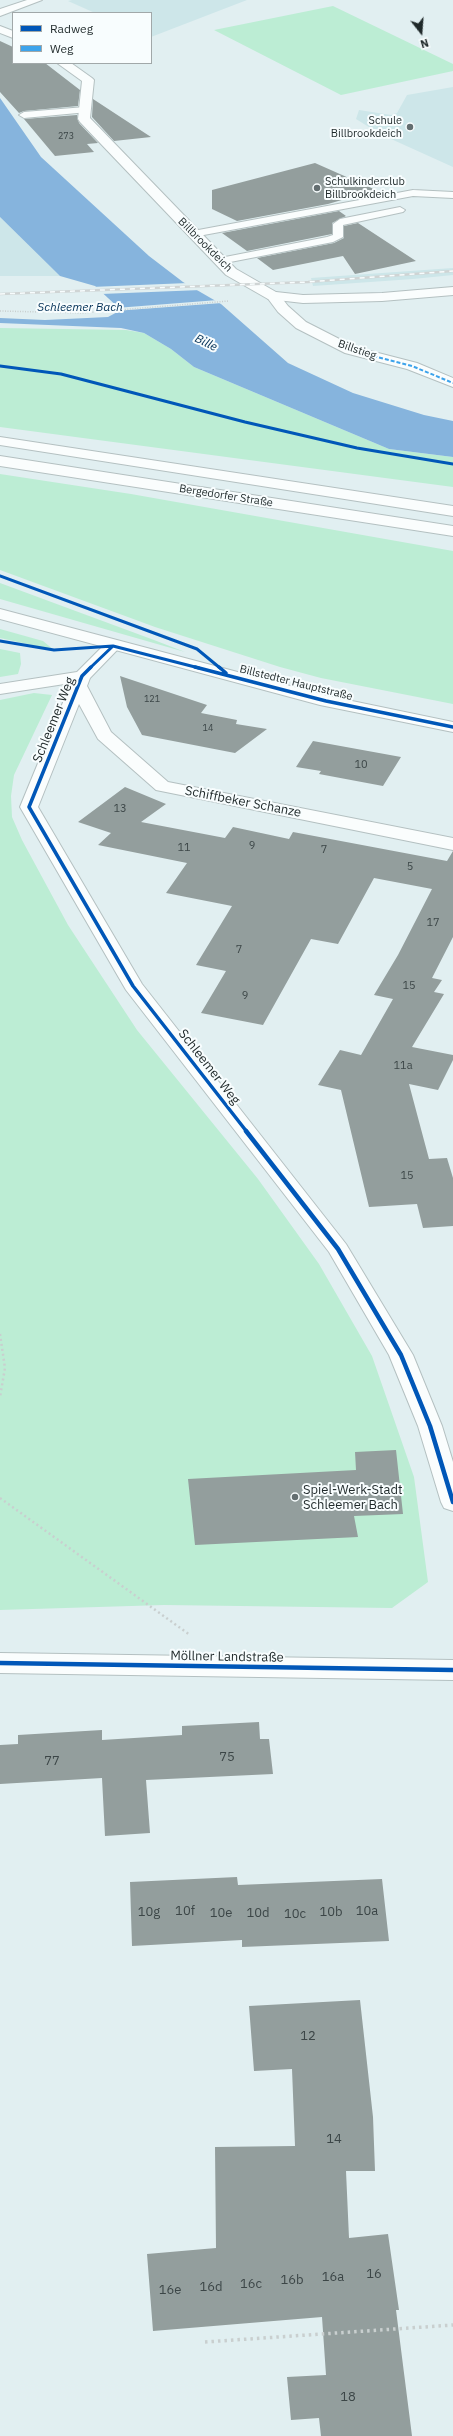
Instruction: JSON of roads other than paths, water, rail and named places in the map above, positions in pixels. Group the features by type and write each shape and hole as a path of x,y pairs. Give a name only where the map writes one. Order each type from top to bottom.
{"main road":[{"path":"0,13 37,0"},
{"path":"0,29 12,35"},
{"name":"Billbrookdeich","path":"65,64 88,80 84,119 231,272 273,296 303,299 338,300 453,291"},
{"name":"Billstieg","path":"273,296 283,309 301,325 337,344 350,350 412,366 453,383"},
{"name":"Bergedorfer Straße","path":"0,441 453,512"},
{"name":"Bergedorfer Straße","path":"0,461 453,531"},
{"name":"Billstedter Hauptstraße","path":"0,614 113,646 326,700 453,727"},
{"name":"Schleemer Weg","path":"113,646 81,681 29,807 133,986 338,1248 401,1355 430,1426 453,1502"},
{"path":"0,689 81,681"},
{"name":"Schiffbeker Schanze","path":"81,681 104,735 162,786 453,844"},
{"name":"Möllner Landstraße","path":"0,1663 453,1670"}],"lane":[{"path":"24,115 85,110"},
{"path":"193,234 413,193 453,195"},
{"path":"220,261 329,240 338,237 338,224 344,221 400,210"}],"water":[{"name":"Bille","path":"0,98 41,157 149,256 183,282 221,304 288,363 353,393 424,415 453,421 453,457 389,449 194,367 171,349 144,333 121,328 0,323 0,318 45,320 108,317 121,310 95,286 60,276 0,217"}],"railway":[{"path":"0,294 308,282 453,271"}],"place":[{"name":"Schule Billbrookdeich","path":"410,127"},
{"name":"Schulkinderclub Billbrookdeich","path":"317,188"},
{"name":"Spiel-Werk-Stadt Schleemer Bach","path":"295,1497"}],"water label":[{"name":"Schleemer Bach","path":"80,308"}]}
